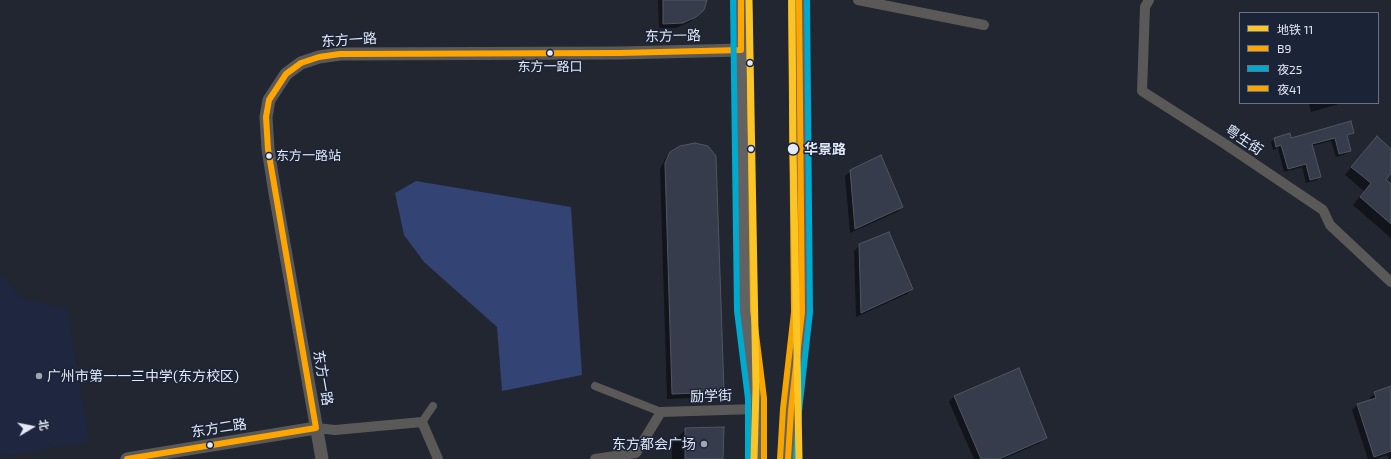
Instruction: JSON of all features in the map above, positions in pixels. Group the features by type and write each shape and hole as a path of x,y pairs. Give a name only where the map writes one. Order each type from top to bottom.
{"highway":[{"path":"742,0 745,311 754,381 756,409 756,459"},
{"path":"788,459 791,410 802,312 799,0"}],"street":[{"path":"858,0 984,25"},
{"name":"粤生街","path":"1149,0 1145,7 1142,92 1225,144 1323,210 1330,225 1391,282"},
{"name":"东方一路","path":"322,459 276,201 267,136 266,117 269,100 286,74 301,63 319,57 340,54 620,53 742,50"},
{"path":"595,459 636,453 664,412 596,386"},
{"path":"422,422 433,406"},
{"name":"励学街","path":"664,412 756,409"},
{"path":"316,428 335,430 422,422"},
{"path":"422,422 438,459"},
{"name":"东方二路","path":"127,459 316,428"}],"shaded area":[{"path":"416,181 571,207 582,375 502,391 497,327 424,262 404,235 395,193"},
{"name":"广州市第一一三中学(东方校区)","path":"4,276 20,298 67,309 89,442 0,456 0,277"}],"building":[{"path":"663,0 707,0 704,10 696,17 683,23 663,24"},
{"path":"1351,121 1354,133 1347,135 1351,151 1339,154 1335,138 1312,144 1321,177 1310,180 1306,164 1288,169 1281,145 1276,147 1274,138 1290,133 1291,138"},
{"path":"1377,136 1391,149 1391,173 1386,180 1391,184 1391,224 1360,197 1371,183 1351,167"},
{"path":"695,143 708,146 716,156 724,392 672,394 665,163 670,152 680,146"},
{"path":"881,155 903,207 855,229 850,170"},
{"path":"889,232 913,289 861,313 859,244"},
{"path":"1019,368 1047,438 999,459 981,459 954,396"},
{"path":"1391,386 1391,451 1374,457 1357,404 1376,398 1374,392"},
{"name":"东方都会广场","path":"724,427 723,459 685,459 685,428"}],"metro line":[{"name":"11","path":"749,0 756,388 754,459"},
{"name":"11","path":"792,0 793,147 799,459"}],"transit line":[{"name":"夜25","path":"733,0 737,311 748,399 748,459"},
{"name":"B9","path":"127,459 316,428 268,149 266,117 269,100 286,74 301,63 319,57 340,54 620,53 741,50 741,0"},
{"name":"夜41","path":"749,0 753,310 764,398 764,459"},
{"name":"夜41","path":"780,459 783,409 794,312 791,0"},
{"name":"B9","path":"788,459 791,410 802,312 799,0"},
{"name":"夜25","path":"796,459 799,411 810,312 807,0"}],"place":[{"name":"东方一路口","path":"550,53"},
{"name":"华景路","path":"793,149"},
{"name":"东方一路站","path":"269,156"},
{"name":"广州市第一一三中学(东方校区)","path":"39,376"},
{"name":"东方都会广场","path":"704,444"}]}
